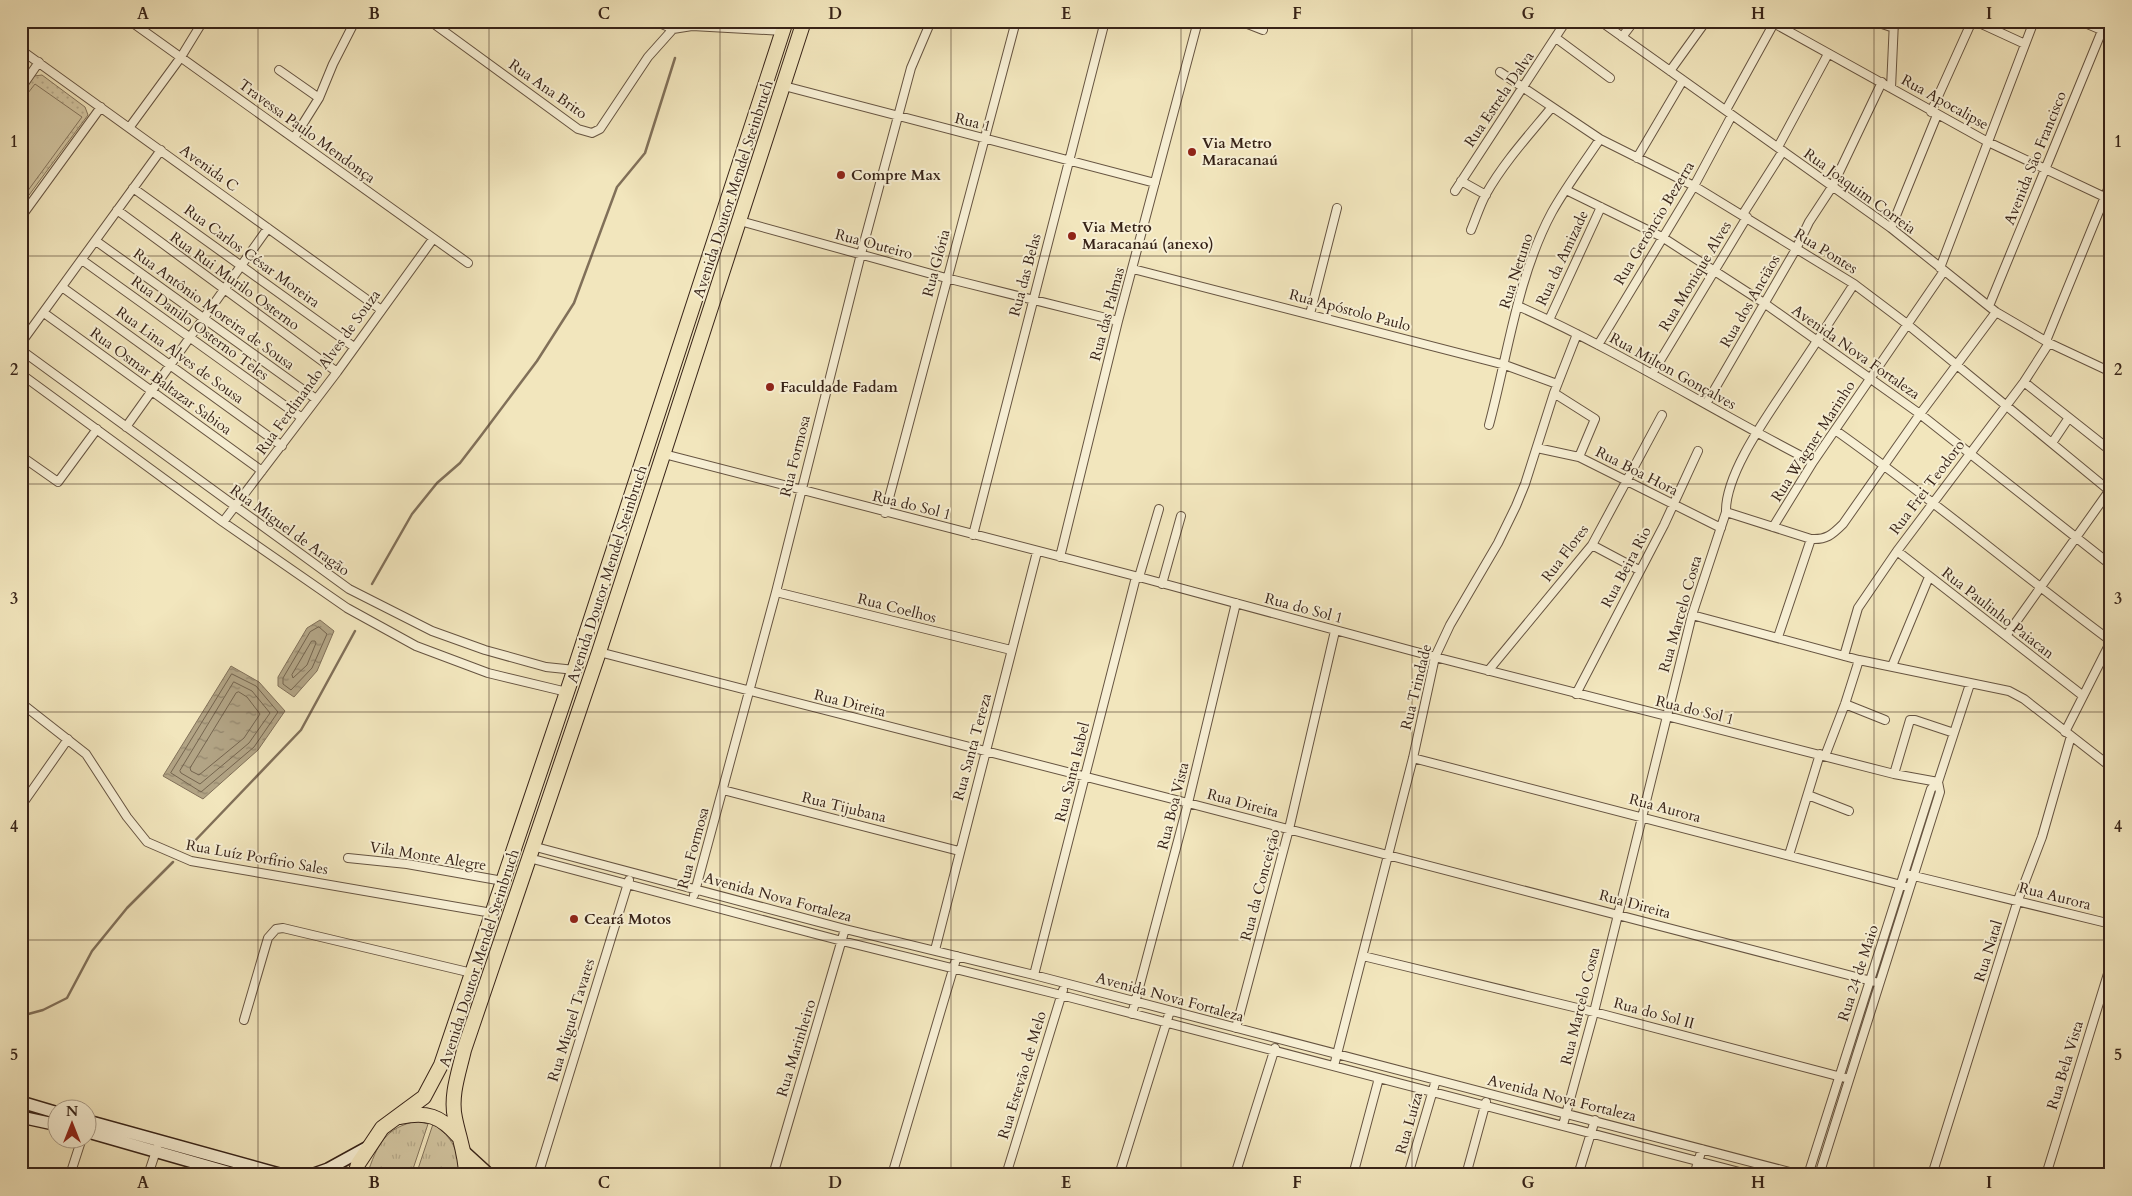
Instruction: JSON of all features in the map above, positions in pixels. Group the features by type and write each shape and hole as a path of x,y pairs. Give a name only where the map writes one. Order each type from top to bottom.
{"highway":[{"name":"Avenida Doutor Mendel Steinbruch","path":"466,1175 465,1152 454,1117 453,1099 464,1050 599,652 804,21"},
{"name":"Avenida Doutor Mendel Steinbruch","path":"355,1175 358,1164 382,1128 424,1096 434,1080 567,692 784,26"},
{"path":"397,1118 418,1113 434,1115 443,1120 460,1138"}],"main road":[{"path":"465,1152 488,1175"}],"street":[{"name":"Travessa Paulo Mendonça","path":"130,21 468,263"},
{"path":"129,128 181,57 203,21"},
{"path":"294,138 319,98 333,64 355,21"},
{"name":"Rua Ana Brito","path":"430,21 578,129 592,133 600,129 648,57 673,29"},
{"path":"655,21 673,29 692,26 784,26"},
{"name":"Rua Formosa","path":"693,900 776,592 861,254 898,117 918,49 931,21"},
{"name":"Rua Glória","path":"885,513 946,278 1016,21"},
{"name":"Rua das Belas","path":"973,535 1105,21"},
{"name":"Rua das Palmas","path":"1060,557 1118,321 1198,21"},
{"path":"1240,21 1263,30"},
{"name":"Rua Estrela Dalva","path":"1454,191 1524,88 1566,21"},
{"name":"Rua Joaquim Correia","path":"1600,21 1891,228 1996,312 2048,342 2108,370"},
{"path":"1622,37 1634,21"},
{"path":"1670,71 1706,21"},
{"path":"1873,21 1894,25 1891,88"},
{"path":"1891,228 1934,113 1974,21 2025,44"},
{"name":"Rua Wagner Marinho","path":"1774,527 1813,462 1942,270 2034,21"},
{"path":"2080,21 2111,34"},
{"name":"Avenida São Francisco","path":"1989,306 2106,21"},
{"name":"Rua Apocalipse","path":"1772,22 1988,142 2108,199"},
{"name":"Rua Gerôncio Bezerra","path":"1598,345 1694,186 1772,22"},
{"path":"1556,38 1610,78"},
{"name":"Avenida C","path":"21,50 380,309"},
{"name":"Rua Monique Alves","path":"1652,374 1745,216 1828,54"},
{"path":"21,88 39,62"},
{"path":"279,70 319,98"},
{"name":"Rua Pontes","path":"1500,72 1600,139 1694,186 1854,284 1907,324 2110,492"},
{"path":"1637,158 1682,80"},
{"name":"Rua dos Anciãos","path":"1706,404 1809,222 1832,187 1882,82"},
{"name":"Rua 1","path":"784,86 1155,183"},
{"path":"1471,230 1486,195 1518,147 1552,107"},
{"path":"21,216 101,108"},
{"name":"Rua Netuno","path":"1489,425 1518,306 1541,237 1552,212 1600,139"},
{"path":"21,343 160,150"},
{"path":"1462,180 1486,195"},
{"name":"Rua Frei Teodoro","path":"1844,656 1858,608 1897,551 2024,382 2048,342 2108,199 2111,182"},
{"name":"Rua Carlos César Moreira","path":"133,188 354,347"},
{"name":"Avenida Nova Fortaleza","path":"1566,190 1662,237 1764,302 1816,342 1920,414 2111,565"},
{"name":"Rua da Amizade","path":"1549,320 1601,207"},
{"path":"1310,314 1337,208"},
{"name":"Rua Rui Murilo Osterno","path":"117,210 225,292 337,372"},
{"name":"Rua Outeiro","path":"740,221 946,278 1033,298 1118,321"},
{"path":"126,427 225,292 268,228"},
{"name":"Rua Ferdinando Alves de Souza","path":"223,522 337,372 380,309 433,238"},
{"name":"Rua Antônio Moreira de Sousa","path":"96,240 316,399"},
{"name":"Rua Danilo Osterno Teles","path":"82,260 302,418"},
{"name":"Rua Apóstolo Paulo","path":"1133,269 1505,365 1557,384"},
{"name":"Rua Marcelo Costa","path":"1563,1125 1594,1012 1692,615 1726,512 1726,502 1729,493 1756,433 1854,284"},
{"name":"Rua Lina Alves de Sousa","path":"62,287 282,446"},
{"name":"Rua Milton Gonçalves","path":"1518,306 1598,345 1756,433 1813,462"},
{"path":"1726,512 1811,539 1822,540 1832,536 1843,524 1920,414 1996,312"},
{"name":"Rua Osmar Baltazar Sabioa","path":"44,313 262,471"},
{"name":"Rua Trindade","path":"1334,1066 1413,758 1435,657 1450,625 1498,542 1516,506 1557,384 1577,334"},
{"name":"Rua Miguel de Aragão","path":"21,350 349,590 432,631 476,647 546,667 574,670"},
{"path":"2108,370 2111,357"},
{"name":"Rua Miguel de Aragão","path":"21,374 223,522 340,603 416,646 488,672 567,692"},
{"path":"2024,382 2068,419 2111,451"},
{"path":"1554,393 1595,419 1579,457"},
{"name":"Rua Flores","path":"1488,670 1592,546 1662,415"},
{"path":"2052,443 2068,419"},
{"path":"21,456 55,482 59,482 97,429"},
{"path":"1835,430 1934,502 2039,588 2111,641"},
{"name":"Rua Boa Hora","path":"1537,448 1579,457 1721,528"},
{"name":"Rua Beira Rio","path":"1576,694 1673,505 1698,451"},
{"name":"Rua do Sol 1","path":"664,454 885,513 1138,577 1576,694 1894,774 1938,782"},
{"path":"2006,636 2110,492"},
{"name":"Rua Santa Isabel","path":"1034,975 1138,577 1159,509"},
{"path":"1162,584 1181,516"},
{"path":"1778,637 1811,539"},
{"path":"1592,546 1639,570"},
{"name":"Rua Paulinho Paiacan","path":"1897,551 2082,695"},
{"name":"Rua Santa Tereza","path":"935,950 1037,552"},
{"path":"1892,666 1929,577"},
{"path":"340,603 349,590"},
{"name":"Rua Coelhos","path":"776,592 1011,650"},
{"name":"Rua Boa Vista","path":"1132,1014 1188,802 1236,604"},
{"path":"1692,615 1859,660 2018,695 2110,766"},
{"name":"Rua da Conceição","path":"1236,1028 1289,829 1335,631"},
{"name":"Rua Natal","path":"1932,1175 2018,900 2042,838 2068,734 2082,695 2111,641"},
{"name":"Rua Direita","path":"599,652 748,692 1188,802 1879,983"},
{"path":"1789,856 1822,755 1846,704 1859,660"},
{"name":"Rua 24 de Maio","path":"1808,1175 1870,980 1909,875 1931,789 1938,782 1970,684"},
{"name":"Rua Luíz Porfírio Sales","path":"21,704 86,754 135,829 147,842 162,850 191,861 492,912"},
{"path":"1846,704 1885,720"},
{"path":"1894,774 1910,720 1954,733"},
{"path":"21,806 68,739"},
{"name":"Rua Aurora","path":"1413,758 1642,816 1905,886"},
{"name":"Rua Tijubana","path":"722,790 959,851"},
{"path":"1808,795 1848,811"},
{"name":"Avenida Nova Fortaleza","path":"530,852 631,874 1034,975 1801,1175"},
{"name":"Avenida Nova Fortaleza","path":"530,852 628,884 842,941 1062,995 1751,1175"},
{"name":"Vila Monte Alegre","path":"348,858 407,864 503,881"},
{"name":"Rua Miguel Tavares","path":"538,1175 631,874"},
{"name":"Rua Aurora","path":"1909,875 2111,924"},
{"name":"Rua 24 de Maio","path":"1819,1175 1879,983 1905,886"},
{"path":"244,1020 268,938 276,929 283,928 472,973"},
{"name":"Rua Marinheiro","path":"773,1175 845,929"},
{"path":"892,1175 957,956"},
{"name":"Rua do Sol II","path":"1363,956 1594,1012 1849,1079"},
{"name":"Rua Bela Vista","path":"2046,1175 2111,964"},
{"name":"Rua Estevão de Melo","path":"1006,1175 1065,983"},
{"path":"1119,1175 1170,1011"},
{"path":"1235,1175 1277,1039"},
{"path":"1353,1175 1379,1078"},
{"name":"Rua Luíza","path":"1408,1175 1436,1080"},
{"path":"1466,1175 1489,1093"},
{"path":"21,1102 48,1109"},
{"path":"21,1116 48,1123"},
{"path":"1578,1175 1595,1120"},
{"path":"98,1125 230,1174"},
{"path":"98,1134 283,1175"},
{"path":"148,1175 157,1147"},
{"path":"311,1175 328,1169 368,1147"},
{"path":"70,1175 79,1148"},
{"path":"1694,1175 1702,1148"}],"green space":[{"path":"42,75 85,107 88,115 21,206 21,93 34,76"},
{"path":"35,84 82,117 21,200 21,102"},
{"path":"418,1121 428,1124 411,1175 367,1175 379,1146 384,1139 398,1128"},
{"path":"433,1124 446,1135 453,1145 461,1175 416,1175"}],"water":[{"path":"320,620 334,631 317,671 294,697 278,686 278,677 307,628"},
{"path":"231,666 259,682 285,711 258,750 203,799 163,776"}],"waterway":[{"path":"372,584 412,514 437,483 460,463 480,437 537,361 574,303 617,187 645,153 675,58"},
{"path":"189,847 301,730 355,631"},
{"path":"21,1016 43,1010 67,998 92,951 127,908 173,862"}],"place":[{"name":"Via Metro Maracanaú","path":"1192,152"},
{"name":"Compre Max","path":"841,175"},
{"name":"Via Metro Maracanaú (anexo)","path":"1072,236"},
{"name":"Faculdade Fadam","path":"770,387"},
{"name":"Ceará Motos","path":"574,919"}]}
